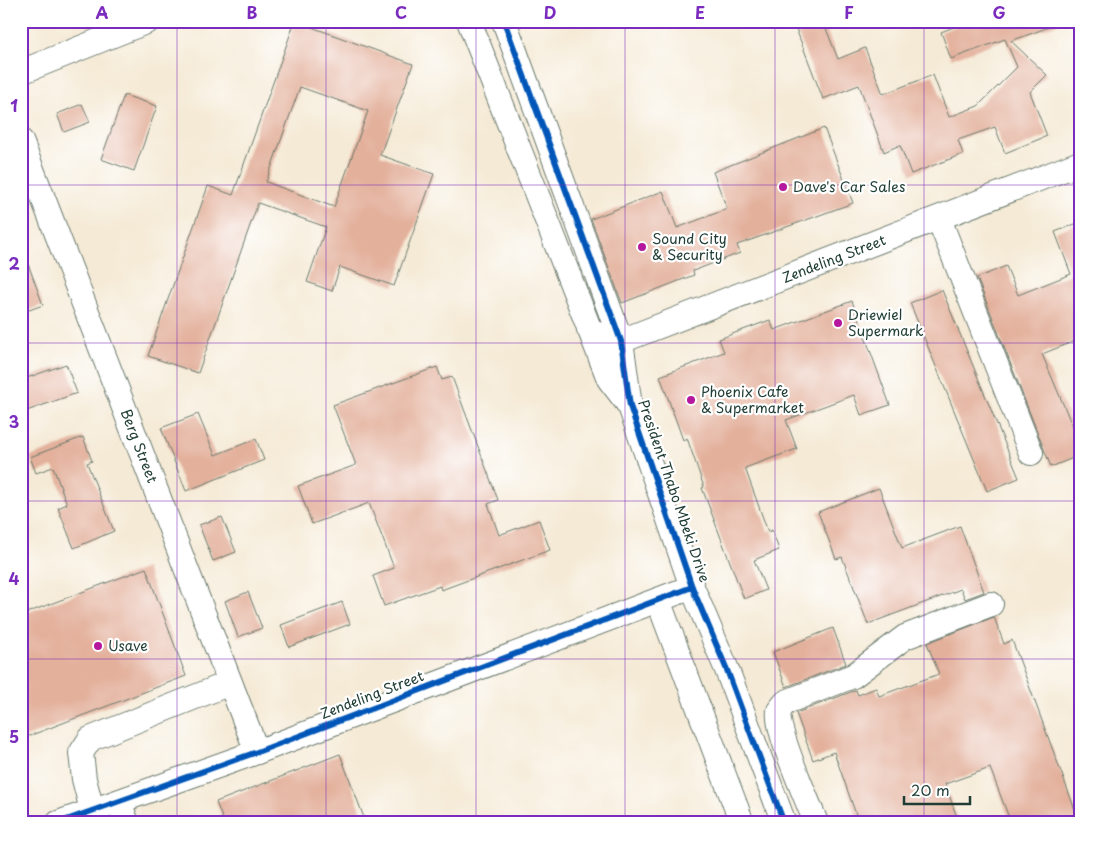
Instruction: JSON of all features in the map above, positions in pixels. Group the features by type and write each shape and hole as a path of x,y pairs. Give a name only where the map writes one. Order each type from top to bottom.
{"street":[{"path":"21,72 148,21"},
{"name":"President Thabo Mbeki Drive","path":"469,21 588,329 609,379 630,406"},
{"name":"President Thabo Mbeki Drive","path":"504,21 620,337 630,406 692,587 727,670 784,823"},
{"name":"Berg Street","path":"21,141 257,752"},
{"path":"588,329 604,338 620,337 1080,154"},
{"name":"Zendeling Street","path":"620,337 939,219 1080,163"},
{"path":"939,219 1031,453"},
{"name":"Zendeling Street","path":"58,823 92,810 123,812 257,752 692,587"},
{"path":"658,600 742,823"},
{"path":"816,823 783,738 779,721 779,710 786,702 853,676 905,637 991,604"},
{"path":"92,810 84,779 81,753 90,739 230,684"}],"building":[{"path":"295,21 413,64 380,155 434,174 394,286 340,267 332,291 307,282 326,227 258,203 198,373 148,356 208,186 233,195","holes":["300,87 368,111 334,207 266,182"]},
{"path":"793,21 823,21 838,59 865,48 883,94 933,75 949,117 978,106 1017,67 1005,39 951,59 941,32 969,21 1060,21 1060,23 1011,41 1047,75 1030,92 1047,136 1005,153 995,127 958,140 963,154 911,174 900,145 884,152 859,85 823,99"},
{"path":"124,95 157,106 134,171 101,159"},
{"path":"82,104 90,122 64,132 57,114"},
{"path":"824,128 853,203 737,245 740,253 693,271 694,275 622,303 591,219 663,191 677,228 727,209 713,172"},
{"path":"1080,222 1080,339 1042,354 1080,444 1080,455 1051,467 977,278 1006,266 1018,295 1071,274 1055,232"},
{"path":"23,250 43,305 21,313 21,251"},
{"path":"942,290 1019,478 987,491 910,303"},
{"path":"852,301 890,405 861,415 854,395 786,420 797,449 745,468 768,532 772,530 779,550 754,560 766,590 744,599 702,488 704,487 687,438 683,440 660,376 724,352 719,339 770,320 774,330"},
{"path":"66,364 77,393 21,413 21,380"},
{"path":"437,367 442,380 452,377 498,500 488,504 499,535 539,520 550,550 441,590 440,586 384,606 373,576 394,568 369,503 312,524 298,486 356,465 333,405"},
{"path":"198,414 215,455 256,439 264,460 186,491 161,428"},
{"path":"83,437 92,461 87,463 114,531 74,548 58,508 67,504 53,467 36,473 30,457"},
{"path":"879,488 902,548 960,526 984,592 965,599 961,589 868,624 842,557 836,559 818,512"},
{"path":"222,517 236,552 213,561 199,525"},
{"name":"Usave","path":"146,568 186,676 21,739 21,615"},
{"path":"248,592 262,628 238,637 225,601"},
{"path":"342,602 350,624 289,647 281,625"},
{"path":"994,617 1004,644 1012,640 1080,823 1011,823 990,768 945,784 959,823 859,823 834,752 813,760 796,713 856,690 858,695 876,688 879,696 939,674 927,643"},
{"path":"833,628 846,664 786,687 773,652"},
{"path":"340,754 366,823 224,823 216,802"}],"cycle path":[{"path":"504,21 621,341 630,406 692,587 727,670 784,823"},
{"path":"58,823 257,752 692,587"}],"place":[{"name":"Dave's Car Sales","path":"783,187"},
{"name":"Sound City & Security","path":"642,247"},
{"name":"Driewiel Supermark","path":"838,323"},
{"name":"Phoenix Cafe & Supermarket","path":"691,400"},
{"name":"Usave","path":"98,646"}]}
